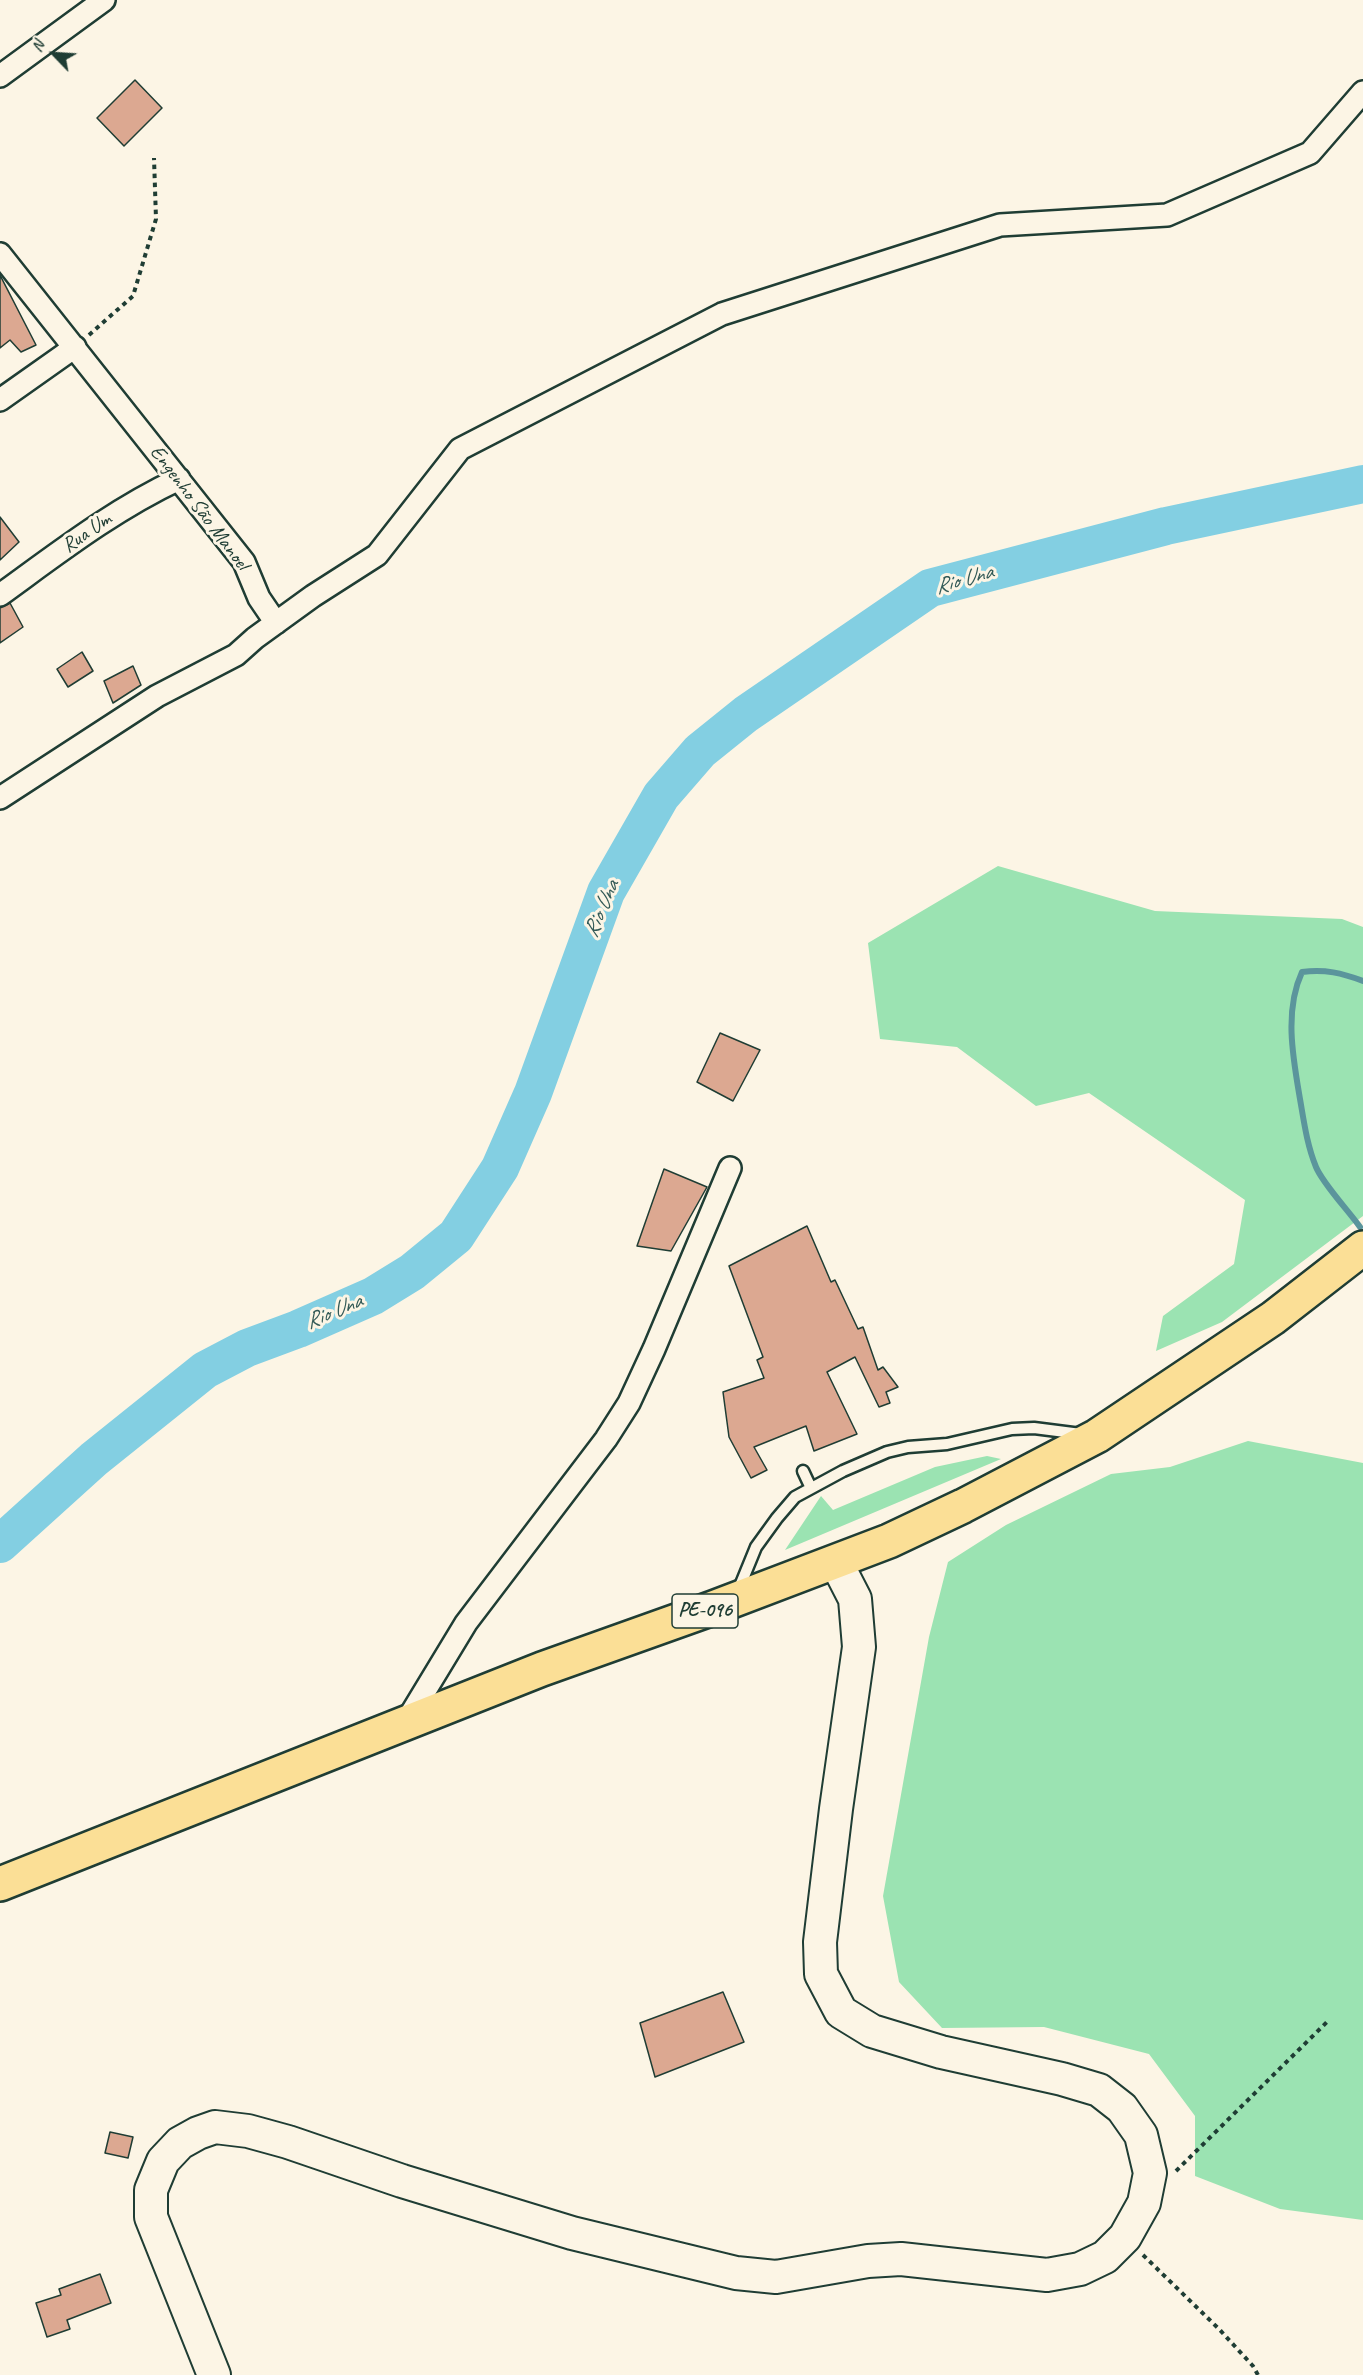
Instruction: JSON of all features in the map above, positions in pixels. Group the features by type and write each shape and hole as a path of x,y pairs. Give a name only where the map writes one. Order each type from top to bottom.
{"main road":[{"name":"PE-096","path":"0,1884 542,1669 889,1541 963,1506 1097,1436 1273,1318 1363,1248"}],"street":[{"path":"0,76 105,0"},
{"path":"0,798 157,696 236,655 276,623 377,555 460,449 722,314 1000,225 1167,215 1310,153 1363,92"},
{"name":"Engenho São Manoel","path":"0,254 244,562 259,598 276,623"},
{"path":"0,400 75,347"},
{"name":"Rua Um","path":"0,595 139,498 179,479"},
{"path":"406,1722 466,1623 606,1439 629,1403 730,1168"},
{"path":"214,2375 151,2217 151,2190 163,2161 180,2143 215,2127 248,2131 288,2142 402,2181 572,2233 736,2273 776,2277 868,2261 901,2259 1047,2275 1080,2269 1105,2257 1125,2237 1144,2203 1150,2173 1141,2135 1122,2108 1099,2090 1062,2079 941,2052 872,2031 841,2012 821,1974 820,1941 859,1647 855,1599 836,1562"}],"lane":[{"path":"734,1600 756,1547 795,1497 887,1452 924,1444 947,1444 1012,1429 1034,1428 1097,1436"},
{"path":"803,1471 811,1488"}],"path":[{"path":"75,347 133,296 156,219 154,158"},
{"path":"1144,2203 1329,2020"},
{"path":"1125,2237 1219,2329 1253,2366 1258,2375"}],"green space":[{"path":"998,866 1155,911 1342,919 1363,927 1363,1216 1222,1322 1156,1351 1163,1316 1234,1264 1245,1200 1089,1093 1036,1106 957,1047 880,1039 868,943"},
{"path":"1248,1441 1363,1463 1363,2220 1280,2209 1195,2176 1195,2116 1149,2054 1044,2027 942,2028 899,1982 883,1896 929,1637 948,1562 1006,1525 1111,1474 1170,1467"},
{"path":"987,1456 1001,1459 785,1550 821,1496 833,1510 935,1467"}],"building":[{"path":"135,80 162,108 124,146 97,118"},
{"path":"0,275 36,345 21,352 10,340 0,348"},
{"path":"0,517 19,542 0,560"},
{"path":"10,603 23,627 0,643 0,608"},
{"path":"82,652 93,671 68,687 57,669"},
{"path":"133,666 141,685 113,703 104,681"},
{"path":"720,1033 760,1050 733,1101 697,1082"},
{"path":"664,1169 707,1187 671,1251 637,1246"},
{"path":"807,1226 831,1282 835,1280 858,1329 863,1327 878,1370 883,1367 898,1387 886,1392 890,1403 879,1407 855,1357 827,1372 857,1434 814,1451 806,1426 754,1447 767,1470 751,1478 729,1437 723,1392 764,1378 757,1360 763,1357 729,1266"},
{"path":"723,1992 744,2042 655,2077 640,2023"},
{"path":"110,2132 133,2137 128,2158 105,2153"},
{"path":"100,2274 111,2303 67,2320 70,2329 47,2337 36,2303 61,2295 59,2289"}],"waterway":[{"name":"Rio Una","path":"0,1544 94,1459 205,1370 247,1348 298,1329 373,1296 412,1272 456,1236 500,1168 533,1093 606,892 661,796 700,751 746,714 930,588 1166,526 1363,484"},
{"path":"1360,1227 1324,1181 1313,1159 1306,1133 1295,1067 1292,1019 1296,987 1302,972 1333,972 1363,981"}]}
